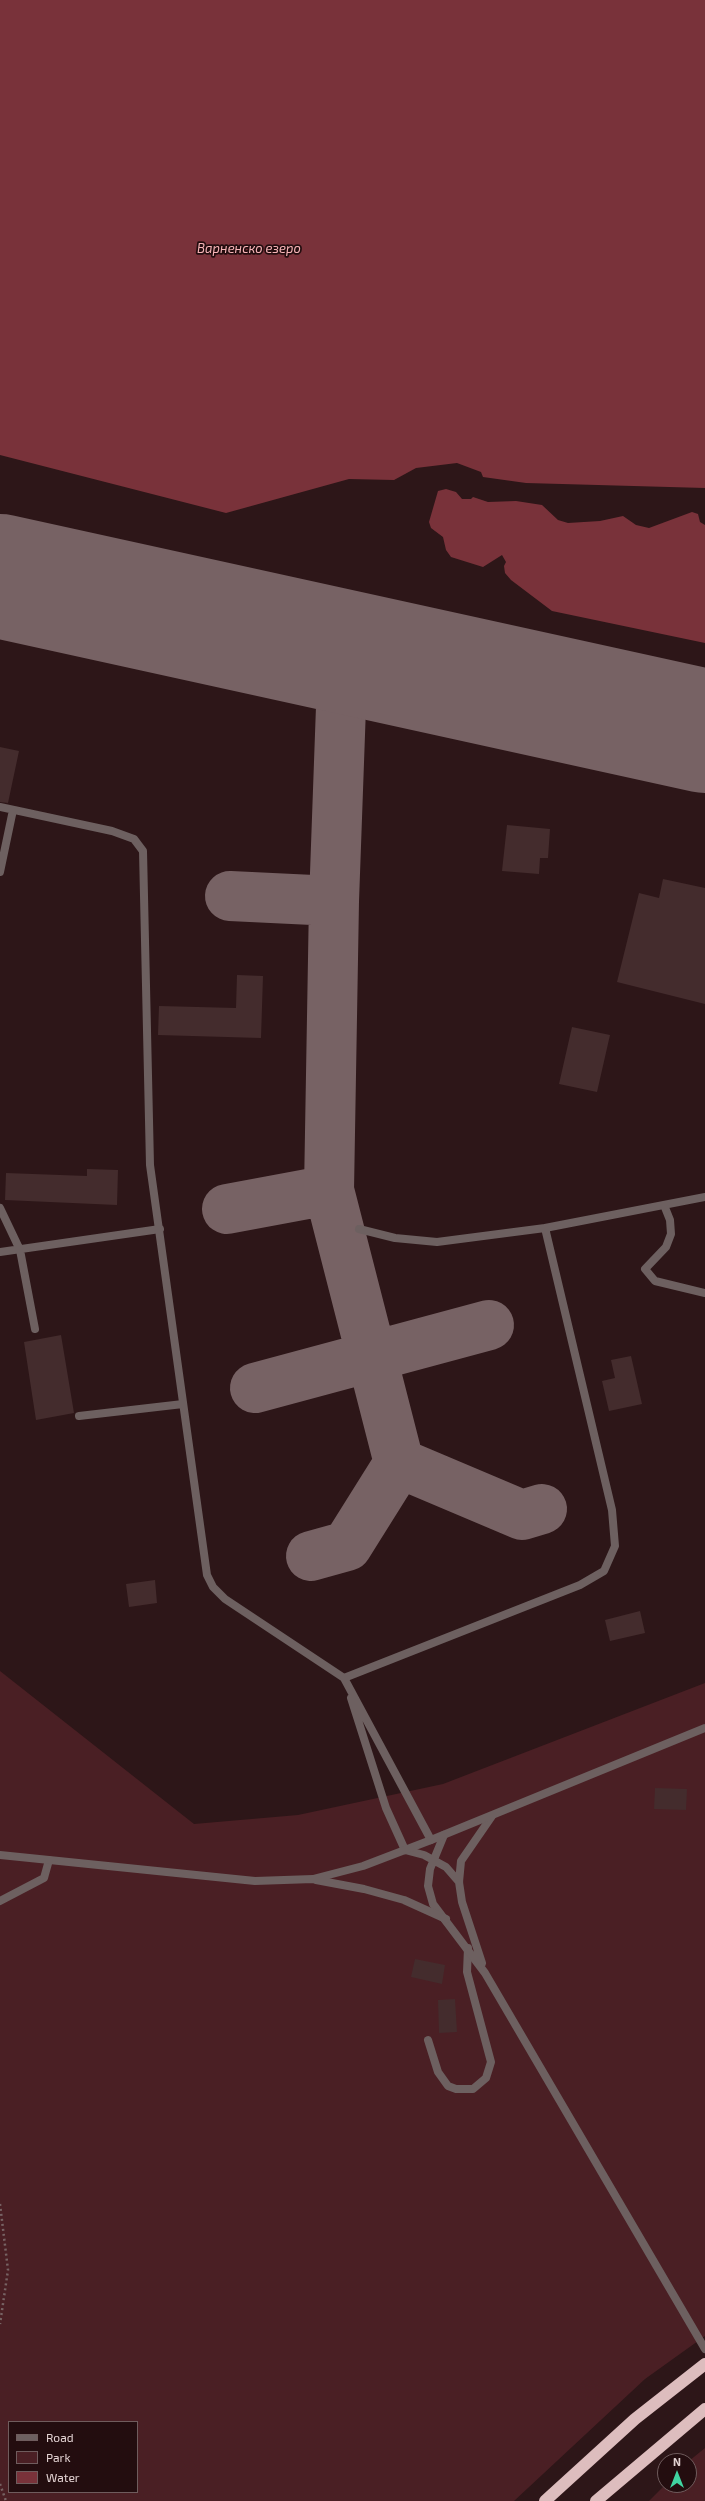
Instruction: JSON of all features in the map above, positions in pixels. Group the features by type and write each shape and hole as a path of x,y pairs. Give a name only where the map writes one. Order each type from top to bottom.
{"highway":[{"path":"545,2501 635,2419 705,2364"},
{"path":"596,2501 705,2408"}],"street":[{"path":"0,807 112,831 134,840 143,851 150,1165 207,1575 213,1587 225,1599 344,1678 432,1840"},
{"path":"0,872 12,810"},
{"path":"359,1229 395,1238 437,1242 545,1228 705,1197"},
{"path":"664,1205 670,1220 671,1234 666,1247 645,1269 655,1281 705,1292"},
{"path":"0,1208 20,1250 35,1329"},
{"path":"344,1678 580,1585 604,1571 615,1546 612,1510 545,1228"},
{"path":"0,1252 160,1229"},
{"path":"79,1416 184,1404"},
{"path":"344,1678 386,1808 406,1850 432,1859 446,1867 459,1882"},
{"path":"313,1880 363,1866 432,1840 705,1728"},
{"path":"485,1973 462,1902 459,1882 461,1861 492,1816"},
{"path":"444,1835 432,1859 428,1886 433,1904 468,1948 485,1973 705,2349"},
{"path":"0,1855 255,1881 313,1880 364,1889 404,1900 446,1919"},
{"path":"0,1901 44,1878 49,1860"},
{"path":"428,2040 438,2072 448,2086 456,2089 473,2089 486,2078 491,2062 467,1972 468,1948"}],"path":[{"path":"0,2204 8,2270 0,2324"},
{"path":"0,2484 6,2501"}],"green space":[{"path":"0,1671 194,1824 298,1815 443,1784 705,1683 705,2336 645,2379 514,2501 0,2501"},
{"path":"705,2448 705,2501 649,2501 657,2493 697,2493 697,2454"}],"water":[{"name":"Варненско езеро","path":"0,0 705,0 705,488 526,483 483,477 481,472 457,463 416,468 394,480 349,479 226,513 0,455"},
{"path":"446,489 456,492 462,499 471,499 473,497 488,502 516,501 542,505 558,520 568,523 600,521 623,516 636,525 649,528 692,512 698,514 700,522 705,525 705,643 552,611 511,580 505,573 504,566 506,562 502,555 483,567 451,557 446,550 443,537 431,528 429,522 438,491"}],"building":[{"path":"0,747 19,751 8,803 0,802"},
{"path":"507,825 550,829 548,858 540,858 539,874 502,871"},
{"path":"663,879 705,888 705,1004 617,982 639,893 659,898"},
{"path":"237,975 263,976 261,1038 158,1035 159,1006 236,1008"},
{"path":"572,1027 610,1035 597,1092 559,1084"},
{"path":"87,1169 118,1170 117,1205 5,1200 6,1173 87,1176"},
{"path":"61,1335 74,1413 36,1420 24,1342"},
{"path":"631,1356 642,1404 609,1411 602,1381 615,1378 611,1360"},
{"path":"155,1580 157,1603 129,1607 126,1584"},
{"path":"640,1611 645,1633 610,1641 605,1620"},
{"path":"655,1788 687,1789 686,1810 654,1809"},
{"path":"415,1959 445,1965 442,1984 411,1977"},
{"path":"455,1999 457,2032 439,2033 438,2000"}],"taxiway":[{"path":"311,1556 347,1546 399,1463 329,1190 334,901 343,651"},
{"path":"230,896 334,901"},
{"path":"227,1209 329,1190"},
{"path":"255,1388 489,1325"},
{"path":"399,1463 522,1515 542,1509"}],"runway":[{"path":"0,576 705,731"}]}
